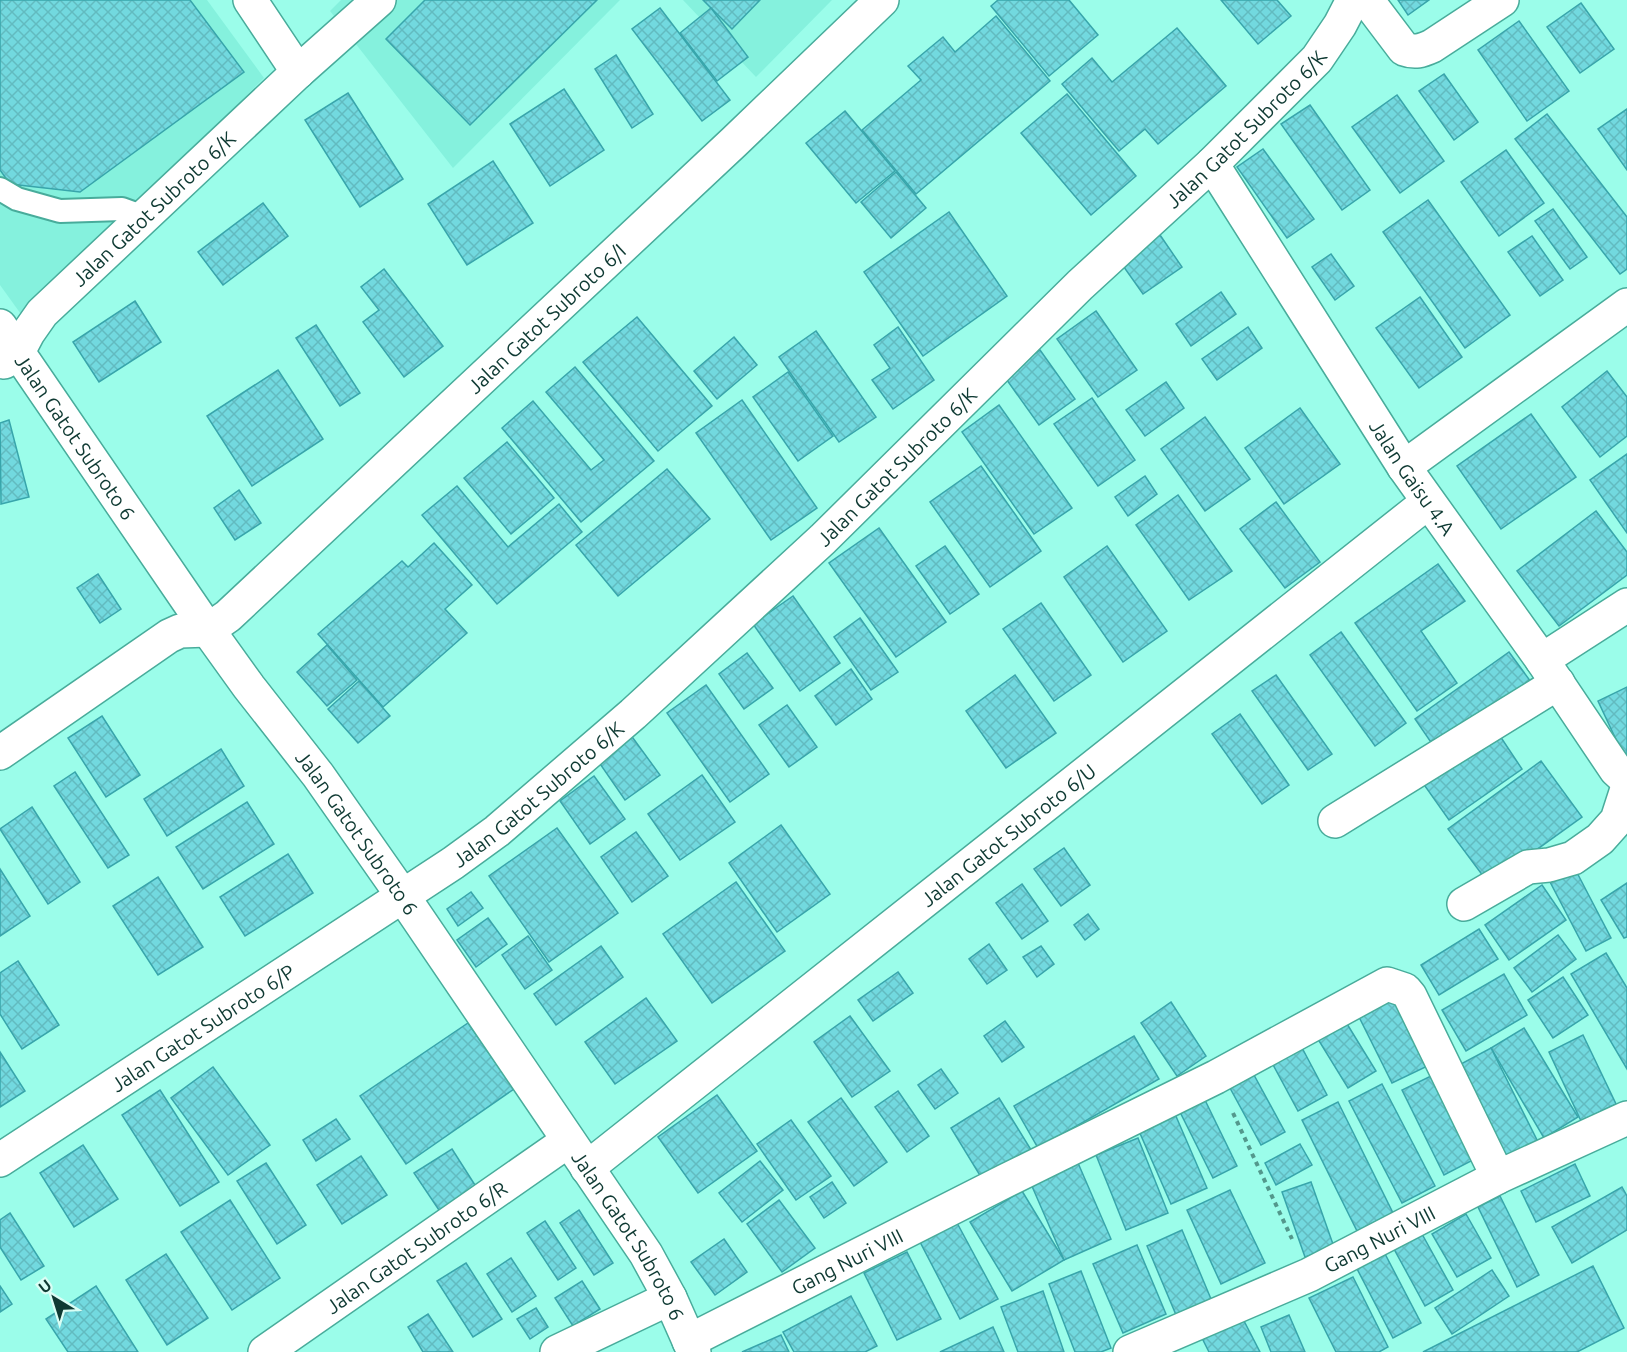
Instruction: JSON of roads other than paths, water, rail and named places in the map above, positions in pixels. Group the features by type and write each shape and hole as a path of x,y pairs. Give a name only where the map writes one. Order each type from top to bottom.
{"street":[{"path":"250,0 298,72"},
{"name":"Jalan Gatot Subroto 6/K","path":"6,347 28,333 42,313 298,72 379,0"},
{"name":"Jalan Gatot Subroto 6/I","path":"207,630 228,616 439,421 882,0"},
{"name":"Jalan Gatot Subroto 6/K","path":"402,895 453,863 497,831 633,714 823,539 1080,285 1212,164 1317,59 1340,25 1353,0"},
{"path":"1367,0 1404,49 1411,52 1432,46 1502,0"},
{"name":"Jalan Gaisu 4.A","path":"1212,164 1404,467 1550,671 1616,770 1627,780"},
{"path":"1404,467 1627,305"},
{"name":"Jalan Gatot Subroto 6","path":"6,347 207,630 318,775 402,895 646,1254 670,1298 691,1346"},
{"name":"Jalan Gatot Subroto 6/U","path":"587,1168 1428,502"},
{"path":"1335,821 1550,671 1627,605"},
{"path":"0,753 169,636 186,630 207,630"},
{"path":"1464,904 1528,867 1549,865 1573,858 1600,838 1617,820 1627,789"},
{"name":"Jalan Gatot Subroto 6/P","path":"0,1160 402,895"},
{"name":"Gang Nuri VIII","path":"691,1346 1005,1181 1216,1077 1387,984 1405,990 1410,996 1498,1177"},
{"name":"Gang Nuri VIII","path":"1130,1352 1310,1275 1498,1177 1627,1118"},
{"name":"Jalan Gatot Subroto 6/R","path":"265,1352 568,1141"},
{"path":"557,1352 670,1298"}],"lane":[{"path":"0,189 16,199 60,211 122,209 144,217"}]}
